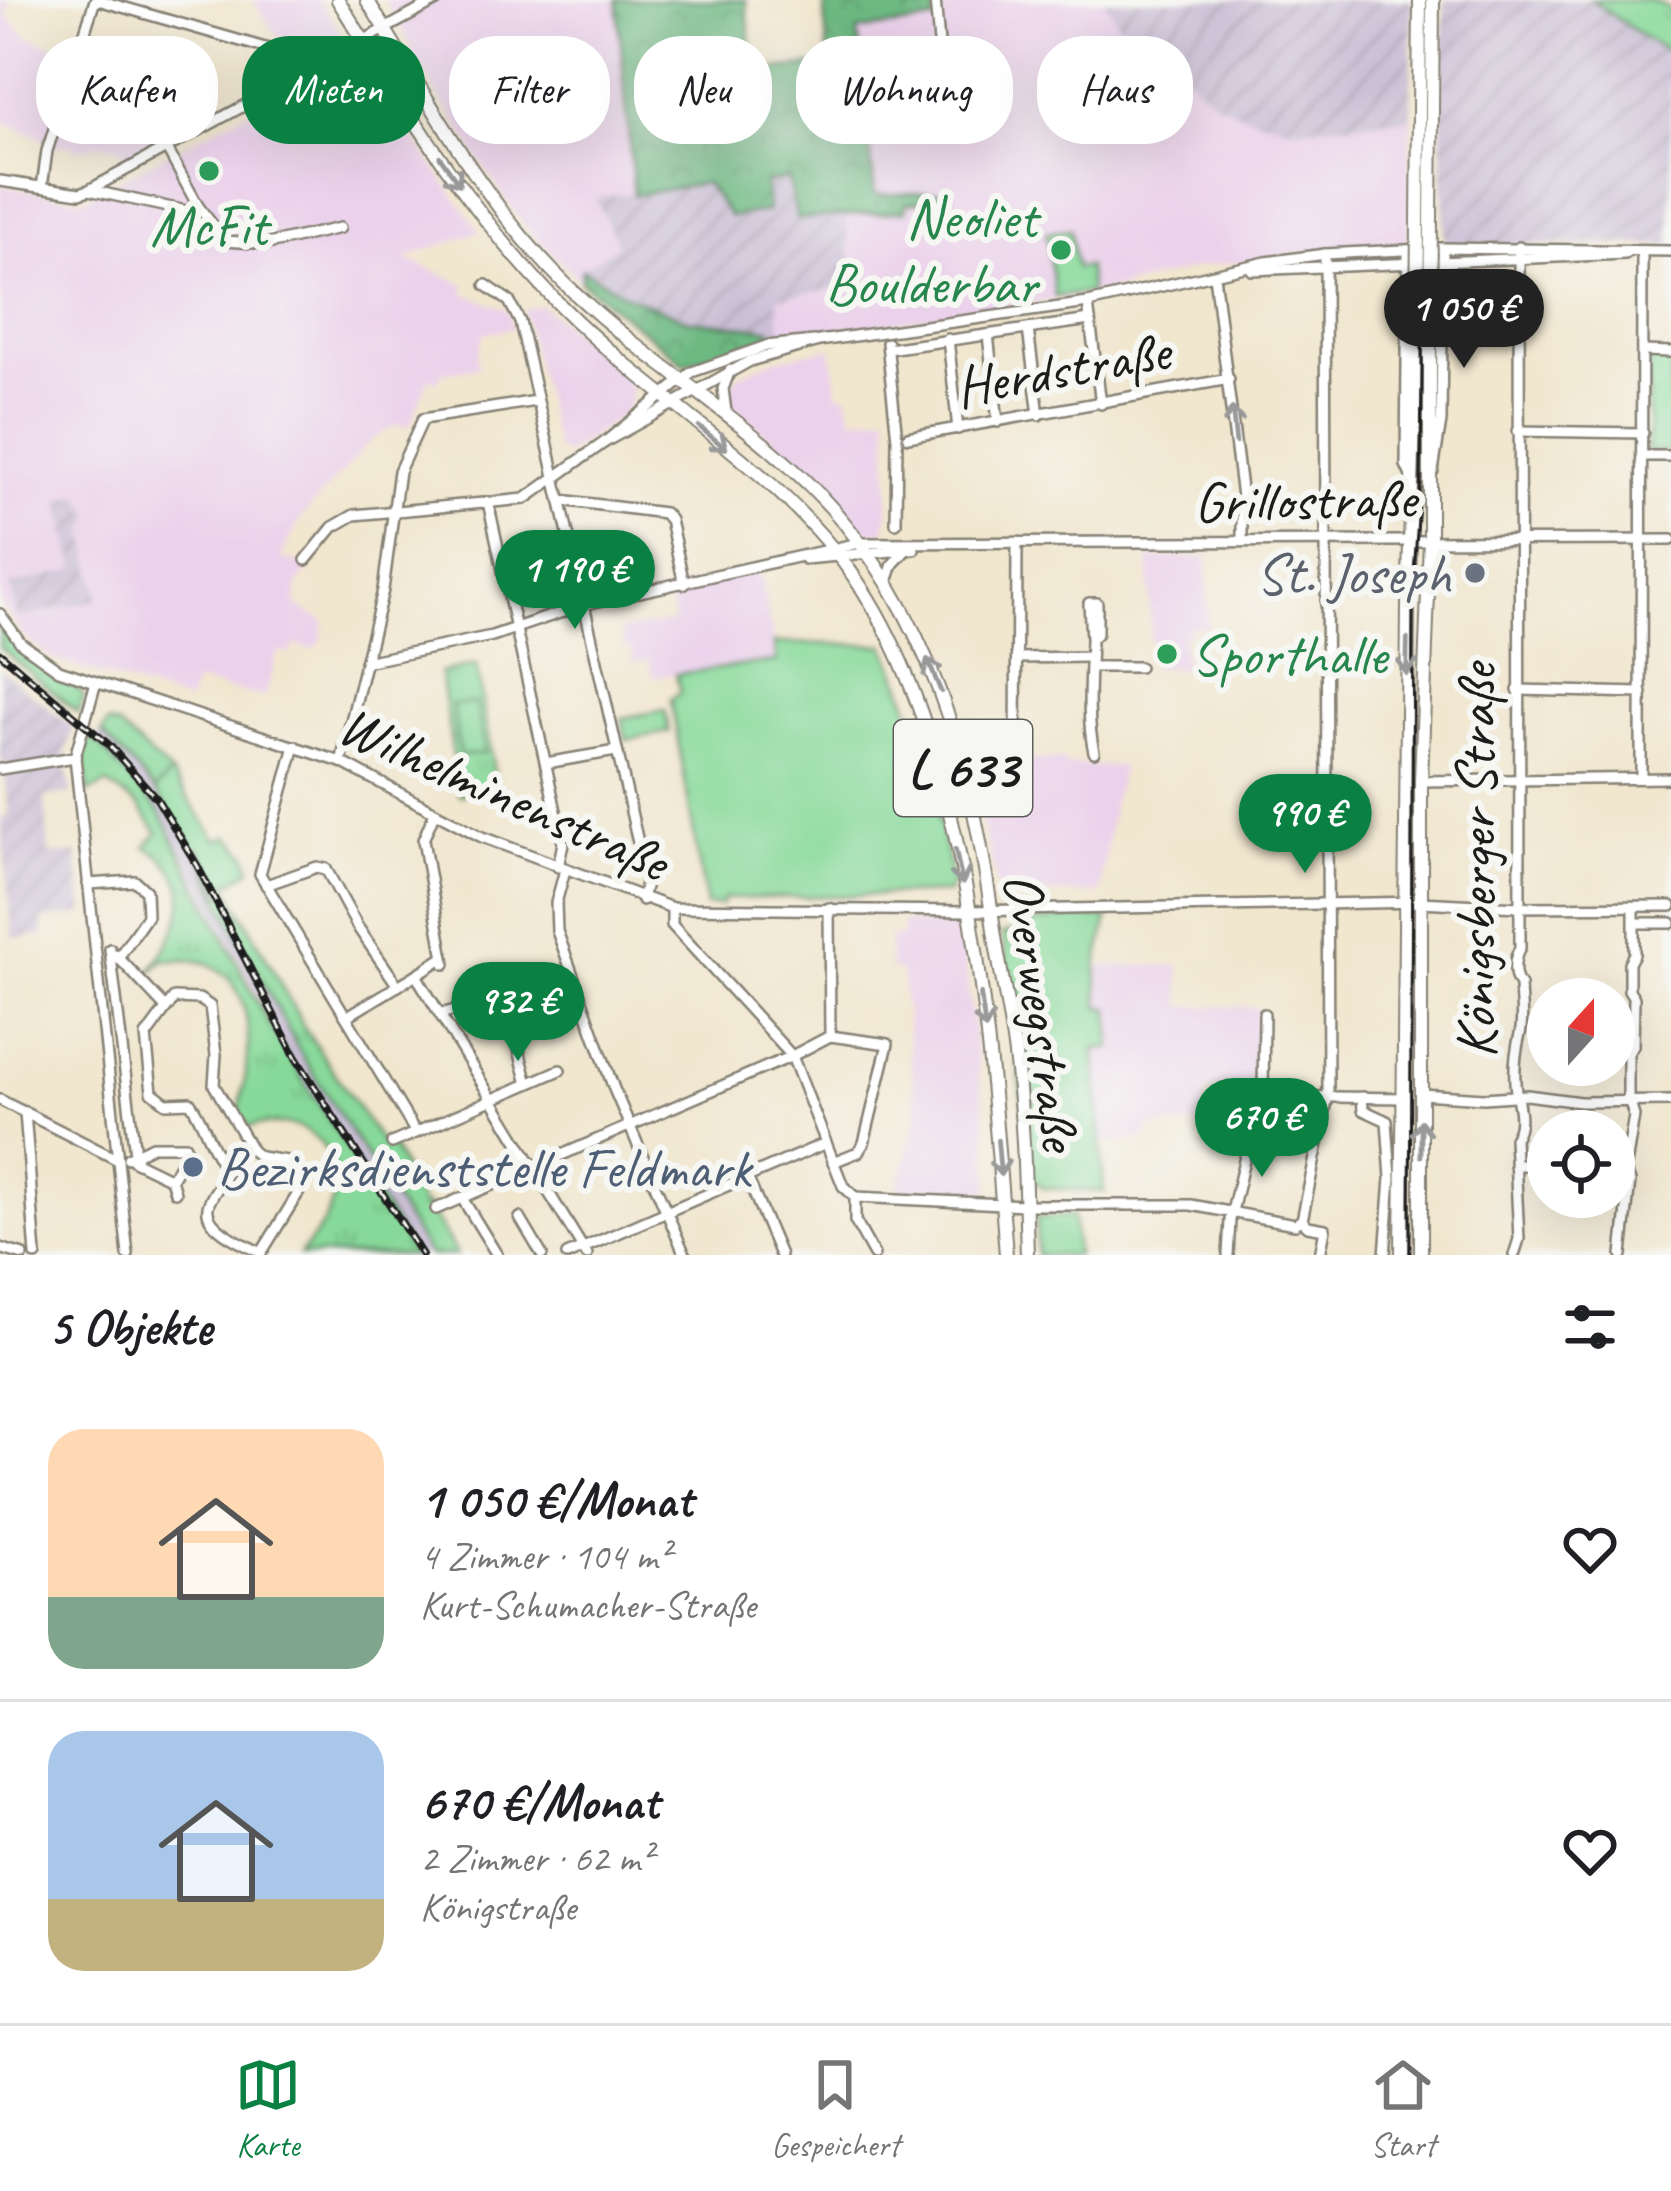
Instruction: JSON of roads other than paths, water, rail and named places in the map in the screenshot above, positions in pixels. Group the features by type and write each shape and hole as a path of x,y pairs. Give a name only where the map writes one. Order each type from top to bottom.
{"main road":[{"name":"L 633","path":"338,0 360,36"},
{"name":"L 633","path":"367,0 462,156 528,244 579,297 681,380"},
{"path":"1402,1255 1413,1096 1430,539 1420,0"},
{"path":"1421,1255 1403,902 1411,476 1424,330 1433,0"},
{"name":"L 633","path":"425,133 513,253 563,308 667,401"},
{"name":"Overwegstraße","path":"681,380 796,474 862,548 916,631 942,692 992,910 1016,1057 1027,1255"},
{"name":"Overwegstraße","path":"667,401 808,520 862,589 897,650 942,788 969,911 990,1068 1006,1255"}],"street":[{"path":"42,187 47,151 96,0 242,41"},
{"path":"368,36 438,0"},
{"path":"935,0 938,36"},
{"path":"0,181 80,193 242,106"},
{"path":"166,147 198,206 225,242 268,244 340,228"},
{"path":"89,190 186,211 198,206"},
{"path":"1641,778 1642,251"},
{"path":"667,401 681,380 722,359 766,346 1088,302 1266,262 1671,251"},
{"name":"Königsberger Straße","path":"1514,1255 1519,1239 1519,1169 1514,1138 1520,1132 1515,1043 1520,1034 1516,956 1520,948 1520,252"},
{"path":"1429,488 1441,421 1443,254"},
{"path":"1408,255 1406,465 1411,476"},
{"path":"855,1197 1025,1205 1191,1205 1295,1224 1302,1220 1328,1096 1325,259"},
{"path":"1214,275 1229,379 1242,542"},
{"path":"486,286 504,296 514,309 586,604 646,882 642,900"},
{"path":"1088,302 1101,404"},
{"path":"888,349 1090,320"},
{"path":"1028,329 1040,415"},
{"path":"886,332 897,439 896,523"},
{"path":"988,335 998,422"},
{"path":"948,339 958,429"},
{"path":"306,560 343,519 525,499 667,401 730,370 819,341"},
{"path":"1643,352 1671,352"},
{"path":"727,417 723,389 730,370"},
{"name":"Herdstraße","path":"908,437 1229,379"},
{"path":"341,762 382,590 399,471 423,418 536,401"},
{"path":"1518,431 1643,433"},
{"path":"1643,456 1671,456"},
{"path":"561,500 664,513 670,520 684,584"},
{"path":"488,502 564,849 555,924 630,1125 685,1255"},
{"path":"802,555 811,533 808,520"},
{"name":"Grillostraße","path":"776,561 862,548 939,545 1671,540"},
{"path":"1016,759 1017,544"},
{"name":"Grillostraße","path":"862,548 906,550 939,545"},
{"path":"887,582 893,564 906,550"},
{"name":"Grillostraße","path":"365,662 518,629 586,604 802,555 834,552"},
{"name":"Wilhelminenstraße","path":"0,614 34,654 59,670 341,762 434,814 561,869 672,908 672,925 791,1056 843,1186 855,1197 855,1221 874,1255"},
{"path":"1091,639 1094,752"},
{"path":"1017,658 1138,667"},
{"path":"96,682 75,757 114,1137 129,1159"},
{"path":"1518,690 1642,693"},
{"path":"295,746 263,880 416,1132"},
{"path":"546,764 616,751"},
{"path":"0,769 75,757"},
{"path":"1420,781 1671,778"},
{"path":"346,1017 444,961 423,840 434,814"},
{"path":"263,880 326,869 398,986"},
{"path":"88,884 136,881 146,891 147,916 114,953 131,1118 128,1255"},
{"path":"672,908 969,911 1403,902 1671,906"},
{"path":"1632,1110 1628,1053 1634,1046 1634,998 1629,990 1634,907"},
{"path":"829,908 830,1036"},
{"path":"1635,923 1671,923"},
{"path":"94,946 114,953 164,1007"},
{"path":"416,975 585,1251"},
{"path":"440,1014 505,997 528,1084"},
{"path":"174,998 200,999 210,1006 216,1090 255,1156 294,1162 304,1177 260,1254 209,1216 208,1206 226,1171 194,1106 166,1103 152,1092 146,1036 164,1007 174,998"},
{"path":"1228,1255 1232,1212 1260,1099 1264,1014"},
{"path":"103,1028 119,1026"},
{"path":"436,1209 830,1036 888,1044 864,1143 858,1152 833,1162"},
{"path":"392,1143 560,1070"},
{"path":"1260,1099 1413,1096 1671,1101"},
{"path":"1362,1097 1363,1110 1387,1120 1391,1178 1385,1255"},
{"path":"0,1100 171,1179 175,1192"},
{"path":"25,1112 36,1255"},
{"path":"114,1137 131,1118"},
{"path":"567,1255 826,1144"},
{"path":"129,1159 152,1146 185,1146 188,1153 171,1179"},
{"path":"1515,1165 1527,1165"},
{"path":"747,1177 780,1255"},
{"path":"462,1198 497,1255"},
{"path":"1622,1255 1626,1218"},
{"path":"520,1219 542,1255"},
{"path":"1302,1220 1325,1229 1320,1255"},
{"path":"0,1248 23,1255"}],"tram line":[{"path":"1410,1255 1413,585 1421,479 1425,0"}],"railway":[{"path":"0,653 108,744 157,799 197,865 296,1058 422,1255"}],"place":[{"name":"McFit","path":"209,171"},
{"name":"Neoliet Boulderbar","path":"1061,250"},
{"name":"St. Joseph","path":"1475,573"},
{"name":"Sporthalle","path":"1167,654"},
{"name":"Bezirksdienststelle Feldmark","path":"193,1167"}]}
